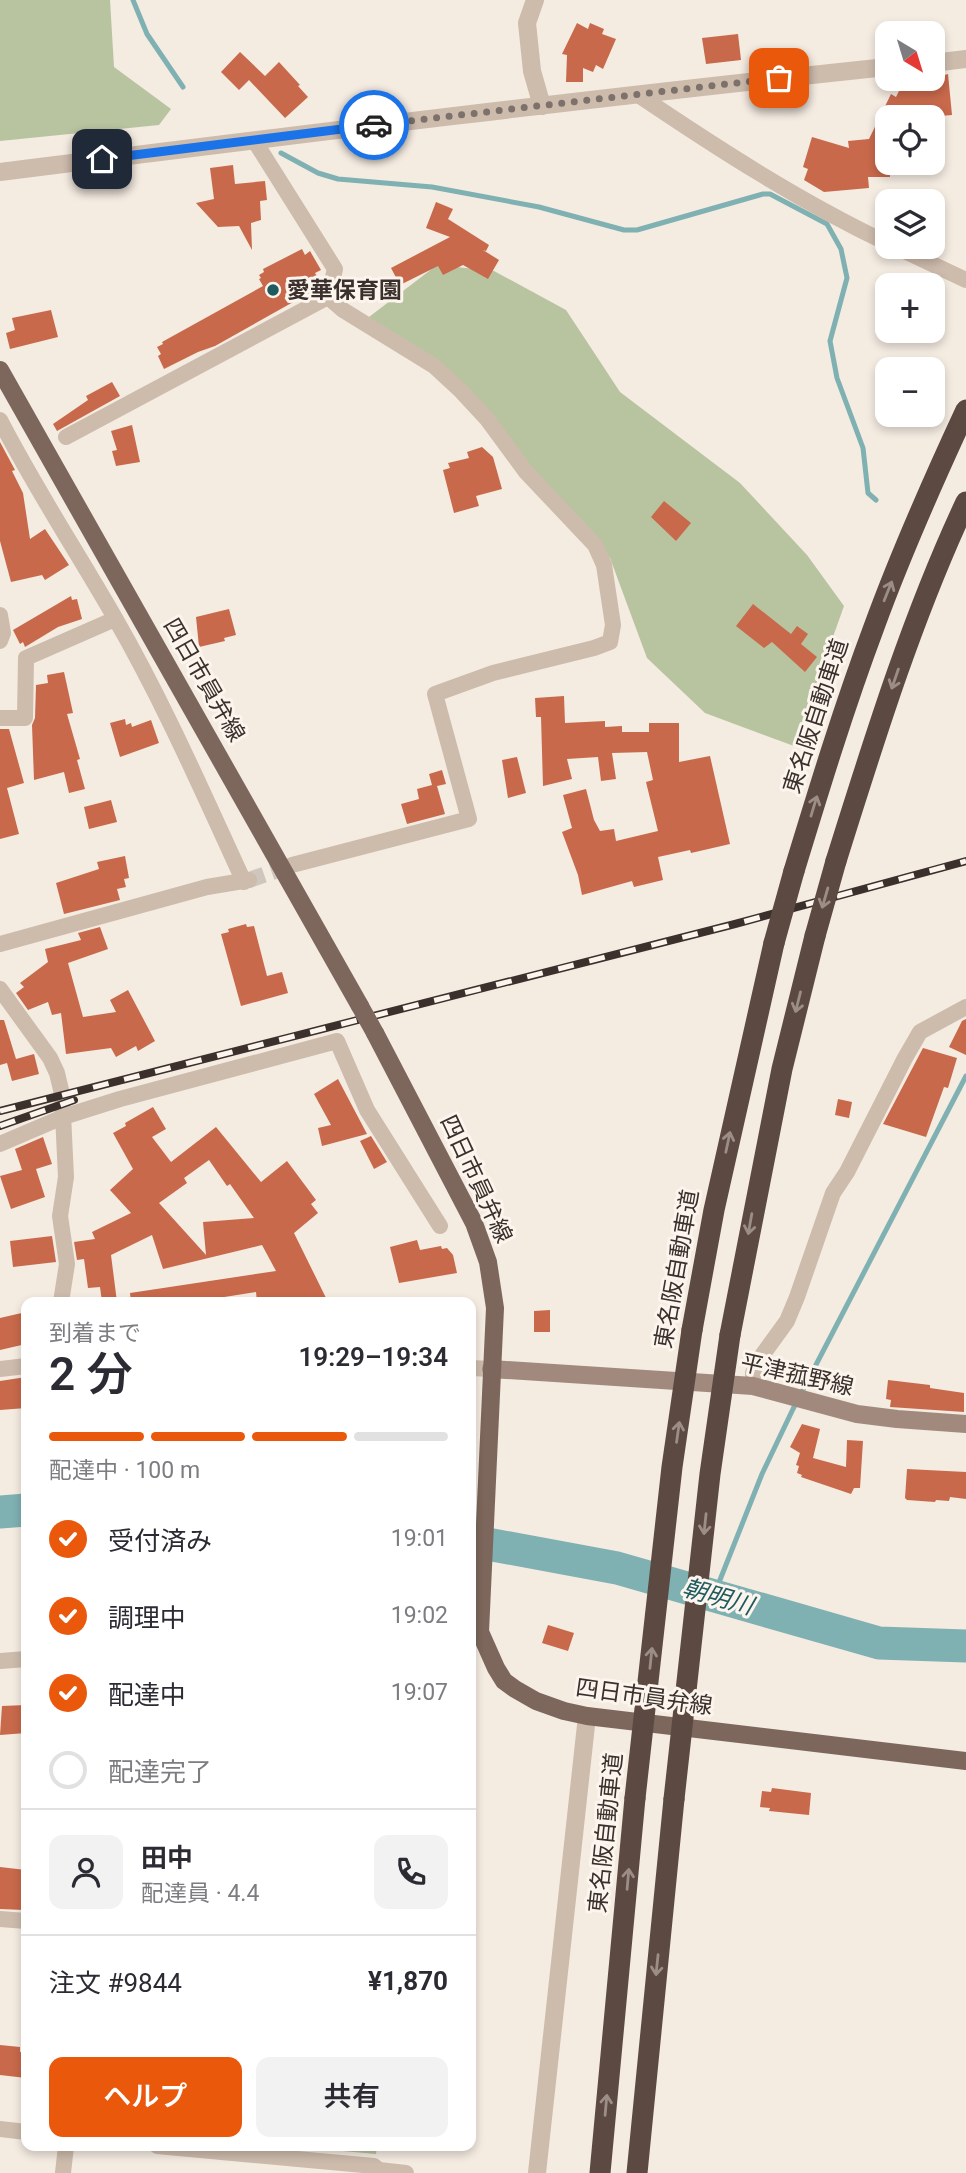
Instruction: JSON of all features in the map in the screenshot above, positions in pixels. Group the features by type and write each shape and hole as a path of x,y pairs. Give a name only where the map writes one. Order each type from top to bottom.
{"highway":[{"name":"東名阪自動車道","path":"600,2173 635,1798 672,1467 713,1210 774,943 831,750 874,625 929,491 966,410"},
{"path":"637,2173 710,1474 730,1335 782,1069 815,936 868,758 911,634 966,502"}],"main road":[{"name":"四日市員弁線","path":"0,370 360,1006 474,1223 488,1262 495,1308 481,1601 476,1628"},
{"name":"平津菰野線","path":"491,1369 753,1386 823,1406 897,1419 966,1424"},
{"name":"四日市員弁線","path":"476,1636 505,1681 536,1701 564,1711 587,1716 966,1761"}],"street":[{"path":"535,0 527,23 532,71 542,106"},
{"path":"945,62 966,59"},
{"path":"0,172 637,93 875,68"},
{"path":"637,93 698,135 839,220 875,237"},
{"path":"66,437 328,297 335,269 254,140"},
{"path":"921,259 966,280"},
{"path":"292,865 469,819 435,694 493,673 610,642 613,625 604,565 595,545 526,472 487,419 433,366 328,297"},
{"path":"0,420 23,464 115,619 181,743 246,881 207,887 0,944"},
{"path":"0,615 3,634 0,641"},
{"path":"0,718 25,719 26,658 115,619"},
{"path":"0,989 50,1058 62,1094 65,1177 60,1216 67,1264 62,1297"},
{"path":"753,1386 753,1373 758,1362 787,1321 797,1297 833,1194 905,1058 920,1032 966,1006"},
{"path":"0,1144 63,1117 120,1099 337,1041 367,1110 440,1226"},
{"path":"0,1370 21,1367"},
{"path":"476,1368 491,1369"},
{"path":"0,1661 21,1659"},
{"path":"537,2173 587,1716"},
{"path":"0,1919 21,1921"},
{"path":"0,2129 21,2131"},
{"path":"63,2173 65,2151"},
{"path":"211,2151 374,2166 379,2170 406,2173"}],"green space":[{"path":"0,0 110,0 114,67 171,109 159,125 0,141"},
{"path":"437,265 494,271 566,310 620,392 740,483 807,555 844,606 794,746 705,713 647,658 610,558 442,379 369,317"},
{"path":"342,2151 376,2151 376,2154"}],"building":[{"path":"577,23 588,29 590,23 604,29 602,34 616,39 603,69 596,65 593,72 583,68 583,82 566,82 567,55 562,54"},
{"path":"738,34 741,60 706,64 702,38"},
{"path":"240,52 265,76 279,62 308,97 285,118 249,80 239,90 221,72"},
{"path":"948,74 952,115 945,116 945,105 886,105 891,94 896,97 899,91 945,91 945,75"},
{"path":"875,127 875,175 890,177 868,177 869,188 824,192 804,180 808,169 803,167 812,137 849,148 848,141 869,139"},
{"path":"233,165 235,184 265,181 267,200 260,201 261,220 251,223 252,250 239,226 218,227 196,203 214,199 210,168"},
{"path":"436,202 453,209 448,219 489,245 486,251 483,250 499,260 488,279 463,265 443,275 438,266 400,285 391,268 450,237 426,228"},
{"path":"302,249 305,255 310,251 321,270 315,273 321,283 320,287 215,346 164,369 157,347 163,344 162,342 263,286 259,275 264,272 263,269"},
{"path":"51,310 58,337 10,349 6,333 15,330 12,318"},
{"path":"112,382 120,396 57,431 53,424 88,400 86,396"},
{"path":"132,425 140,462 116,466 112,451 117,450 111,431"},
{"path":"0,442 15,470 12,471 23,493 30,539 45,529 69,565 45,580 42,575 11,582 0,541"},
{"path":"482,447 493,457 502,489 476,496 479,506 454,513 443,470 450,468 448,463 469,458 467,452"},
{"path":"664,501 691,523 676,541 651,517"},
{"path":"71,596 72,600 77,599 82,619 58,627 25,647 23,642 20,644 13,630"},
{"path":"753,604 791,634 797,626 808,634 801,644 817,657 805,672 772,642 764,648 736,626"},
{"path":"229,609 236,635 224,638 225,641 199,647 196,617"},
{"path":"64,672 73,713 67,714 80,759 77,760 85,789 69,793 64,772 34,780 32,725 35,718 36,685 48,683 47,675"},
{"path":"564,696 565,723 605,721 605,727 622,726 622,732 649,732 649,723 679,723 679,762 710,756 730,844 658,857 663,880 634,887 632,881 582,895 578,875 562,832 572,828 563,795 586,789 594,820 600,831 614,829 616,841 658,831 646,782 653,780 647,752 612,753 616,779 601,781 598,757 567,759 572,779 543,786 541,717 536,717 535,698"},
{"path":"125,719 126,725 131,723 132,727 151,720 159,743 120,757 110,723"},
{"path":"0,729 9,729 24,783 7,788 19,834 0,839"},
{"path":"517,757 526,793 508,798 502,760"},
{"path":"442,770 446,784 437,786 445,814 407,824 401,804 419,799 417,789 432,785 429,774"},
{"path":"111,800 117,822 89,829 84,807"},
{"path":"125,856 129,878 124,879 126,887 117,889 120,900 64,914 56,883 99,869 97,862"},
{"path":"246,924 247,927 254,926 267,976 282,972 288,993 241,1006 221,934"},
{"path":"100,927 108,949 68,963 83,1017 116,1012 110,1000 128,990 155,1041 138,1051 136,1046 116,1057 111,1048 66,1054 61,1013 52,1015 48,1002 28,1010 16,993 24,987 20,983 48,962 45,949 81,940 78,933"},
{"path":"966,1019 966,1055 949,1047 962,1021"},
{"path":"0,1020 4,1020 16,1059 34,1054 39,1074 12,1081 7,1063 0,1065"},
{"path":"923,1048 957,1058 948,1088 944,1087 926,1137 883,1124"},
{"path":"338,1079 367,1134 322,1146 318,1128 331,1125 314,1094"},
{"path":"838,1099 852,1102 849,1118 835,1115"},
{"path":"153,1107 166,1129 152,1137 171,1162 216,1127 261,1182 287,1161 316,1200 311,1204 318,1213 294,1233 326,1297 256,1297 256,1292 224,1297 130,1297 130,1293 276,1271 262,1245 163,1269 152,1235 111,1255 116,1297 101,1297 100,1287 88,1288 84,1259 77,1260 74,1242 95,1239 92,1232 131,1213 110,1190 133,1169 113,1133 126,1126 125,1123","holes":["209,1160 227,1186 230,1184 254,1218 203,1222 206,1255 159,1203 187,1183 184,1178"]},
{"path":"371,1136 387,1162 374,1169 360,1141"},
{"path":"43,1137 52,1164 36,1169 45,1197 11,1209 0,1176 22,1170 15,1149"},
{"path":"52,1236 56,1262 13,1267 10,1241"},
{"path":"417,1240 420,1250 441,1246 442,1249 447,1248 453,1255 457,1273 399,1283 390,1247"},
{"path":"550,1310 550,1332 534,1332 534,1311"},
{"path":"21,1313 21,1345 0,1350 0,1318"},
{"path":"21,1378 21,1408 0,1410 0,1381"},
{"path":"888,1380 930,1385 930,1388 964,1393 964,1412 890,1407 891,1400 886,1399"},
{"path":"802,1424 820,1429 813,1458 846,1467 847,1440 863,1441 860,1488 854,1488 851,1494 801,1477 802,1475 797,1473 799,1466 796,1465 800,1453 790,1447"},
{"path":"907,1469 966,1472 966,1499 950,1497 949,1501 935,1502 907,1500"},
{"path":"548,1625 574,1633 568,1651 542,1643"},
{"path":"21,1705 21,1733 0,1735 2,1706"},
{"path":"772,1788 811,1793 809,1815 769,1811 770,1808 760,1807 762,1791 771,1792"},
{"path":"0,1867 21,1869 21,1910 0,1909"},
{"path":"0,2045 20,2047 21,2077 0,2075"}],"waterway":[{"path":"133,0 147,34 183,87"},
{"path":"281,153 318,173 338,179 432,187 539,207 624,230 637,230 763,194 770,194 827,224 841,249 847,278 830,341 837,378 863,448 868,493 876,500"},
{"path":"714,1595 762,1474 793,1409 966,1076"},
{"name":"朝明川","path":"0,1512 21,1510"},
{"name":"朝明川","path":"476,1542 617,1568 879,1643 966,1646"}],"tunnel":[{"path":"249,880 292,865"}],"railway":[{"path":"0,1111 735,924 966,861"},
{"path":"0,1126 74,1100"}],"way so far":[{"path":"374,125 779,78"}],"place":[{"name":"愛華保育園","path":"273,290"}],"route":[{"path":"102,159 374,125"}]}
